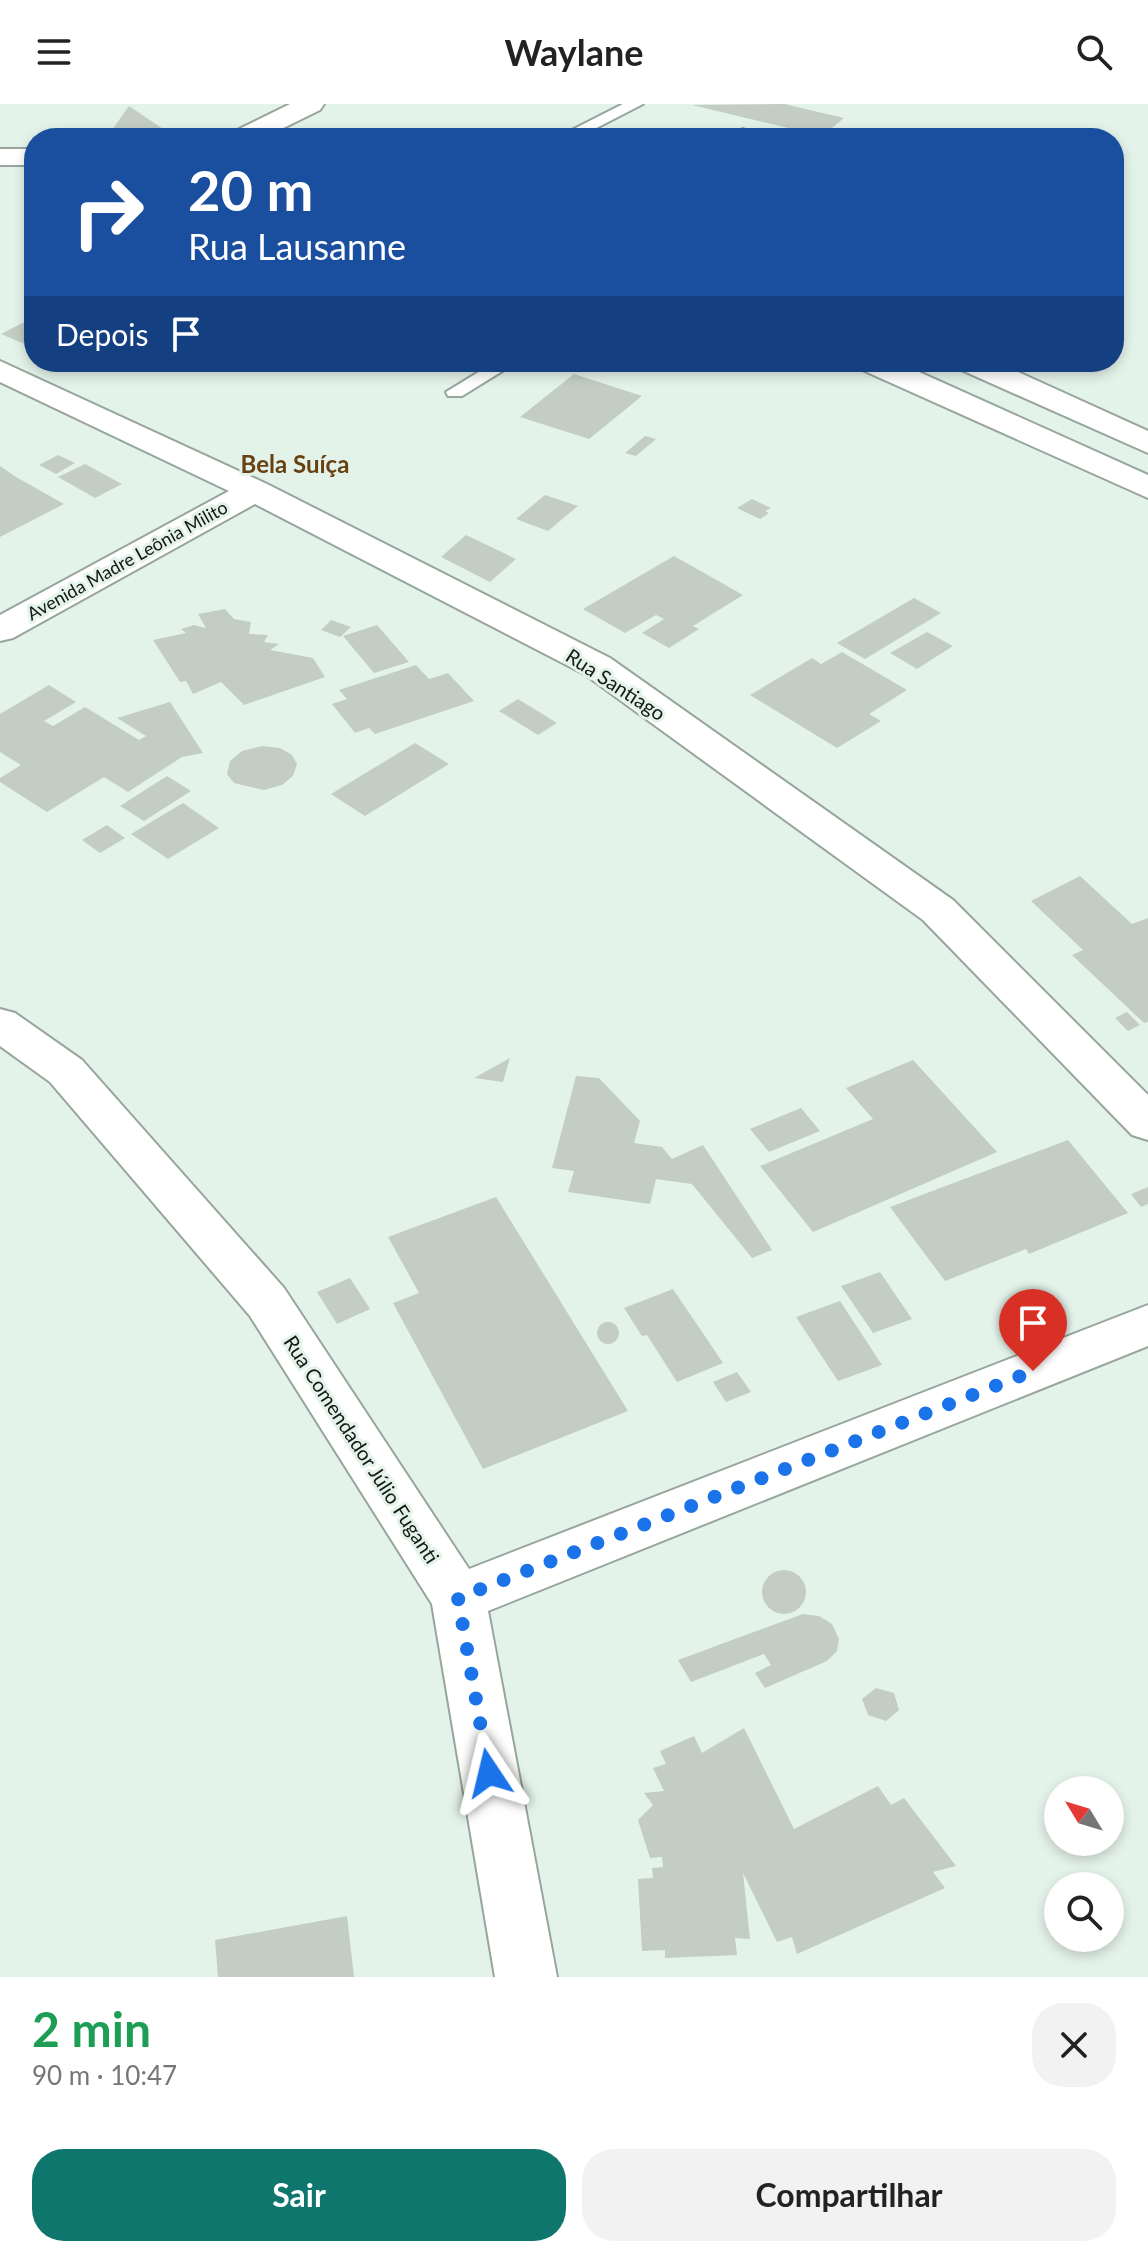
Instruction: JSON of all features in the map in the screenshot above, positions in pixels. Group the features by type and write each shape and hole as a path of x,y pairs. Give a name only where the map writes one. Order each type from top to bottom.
{"street":[{"path":"262,128 311,104"},
{"path":"0,157 24,157"},
{"path":"0,183 24,183"},
{"name":"Rua Santiago","path":"0,370 255,491 597,666 938,910 1148,1123"},
{"path":"894,372 1076,452 1148,488"},
{"path":"992,372 1148,443"},
{"name":"Avenida Madre Leônia Milito","path":"0,630 255,491"},
{"name":"Rua Comendador Júlio Fuganti","path":"0,1024 66,1071 267,1302 458,1598 526,1977"},
{"path":"458,1598 1148,1325"}],"lane":[{"path":"585,128 635,104"},
{"path":"455,392 490,372"}],"building":[{"path":"784,104 844,118 832,128 788,128 692,105"},
{"path":"129,106 162,128 113,128"},
{"path":"24,322 24,344 1,334"},
{"path":"574,374 642,396 589,439 520,417"},
{"path":"645,436 656,439 636,456 625,453"},
{"path":"58,455 75,463 56,474 39,465"},
{"path":"85,464 122,484 95,498 58,477"},
{"path":"0,466 16,477 64,504 0,537"},
{"path":"545,495 578,506 548,531 516,519"},
{"path":"752,499 771,508 765,511 769,513 760,519 737,508"},
{"path":"466,535 516,559 490,582 441,557"},
{"path":"674,556 743,595 693,626 699,629 669,648 642,633 664,619 656,615 625,633 583,609"},
{"path":"914,598 941,613 865,659 837,643"},
{"path":"225,609 234,619 251,622 249,634 268,635 264,642 279,644 270,650 313,658 325,677 244,705 221,682 193,694 186,681 180,682 153,640 186,633 181,629 194,625 206,628 198,614"},
{"path":"331,620 351,627 340,637 321,630"},
{"path":"377,625 409,662 374,673 343,636"},
{"path":"927,632 953,646 917,669 890,653"},
{"path":"842,652 907,690 869,714 881,721 837,748 750,695 812,658 821,664"},
{"path":"416,665 429,679 448,673 474,701 375,734 369,728 355,733 332,704 347,699 339,690"},
{"path":"49,685 76,702 44,721 53,726 85,707 139,740 146,736 117,718 170,702 203,753 182,757 128,792 104,777 47,812 0,782 0,778 21,765 0,752 0,714"},
{"path":"518,699 557,723 538,735 499,711"},
{"path":"415,743 449,764 365,816 331,794"},
{"path":"262,746 280,748 292,755 297,764 293,776 282,785 264,790 234,783 227,774 230,761 242,751"},
{"path":"167,776 191,791 144,821 120,806"},
{"path":"183,803 219,828 168,859 131,834"},
{"path":"107,825 125,838 100,853 82,840"},
{"path":"1080,876 1132,924 1148,918 1148,1022 1144,1023 1072,955 1083,950 1031,901"},
{"path":"1127,1012 1140,1025 1128,1031 1115,1018"},
{"path":"510,1058 503,1082 474,1078"},
{"path":"913,1060 997,1152 813,1232 760,1166 873,1119 846,1088"},
{"path":"576,1076 599,1078 640,1121 634,1143 662,1147 672,1159 703,1145 772,1250 752,1258 692,1184 656,1179 650,1204 568,1192 574,1171 552,1168"},
{"path":"801,1108 820,1131 769,1152 750,1129"},
{"path":"1068,1140 1128,1213 1029,1254 1026,1249 945,1281 890,1207"},
{"path":"1148,1187 1148,1204 1141,1207 1131,1194"},
{"path":"496,1197 628,1411 483,1469 393,1303 419,1293 388,1237"},
{"path":"880,1272 912,1319 873,1333 841,1286"},
{"path":"350,1278 370,1309 337,1324 317,1292"},
{"path":"673,1289 723,1363 677,1382 647,1335 642,1336 624,1308"},
{"path":"840,1301 882,1365 838,1381 796,1317"},
{"path":"608,1322 616,1325 619,1333 616,1341 608,1344 600,1341 597,1333 600,1325"},
{"path":"737,1372 751,1392 726,1402 713,1382"},
{"path":"784,1570 800,1576 806,1592 800,1608 784,1614 768,1608 762,1592 768,1576"},
{"path":"803,1614 819,1616 832,1624 839,1639 837,1651 827,1661 765,1688 755,1673 771,1665 764,1654 691,1682 678,1660"},
{"path":"876,1688 894,1693 899,1710 886,1721 868,1715 862,1699"},
{"path":"744,1728 794,1829 878,1786 891,1805 904,1798 956,1866 933,1872 945,1888 797,1954 792,1937 777,1942 743,1873 750,1939 735,1938 737,1955 665,1958 665,1950 642,1951 638,1879 653,1878 652,1868 663,1867 662,1857 650,1858 638,1820 653,1805 644,1793 664,1791 653,1768 666,1764 660,1751 694,1736 702,1753"},
{"path":"347,1916 354,1977 218,1977 215,1940"}],"district":[{"name":"Bela Suíça","path":"295,463"}],"route":[{"path":"489,1773 458,1598 1033,1371"}]}
